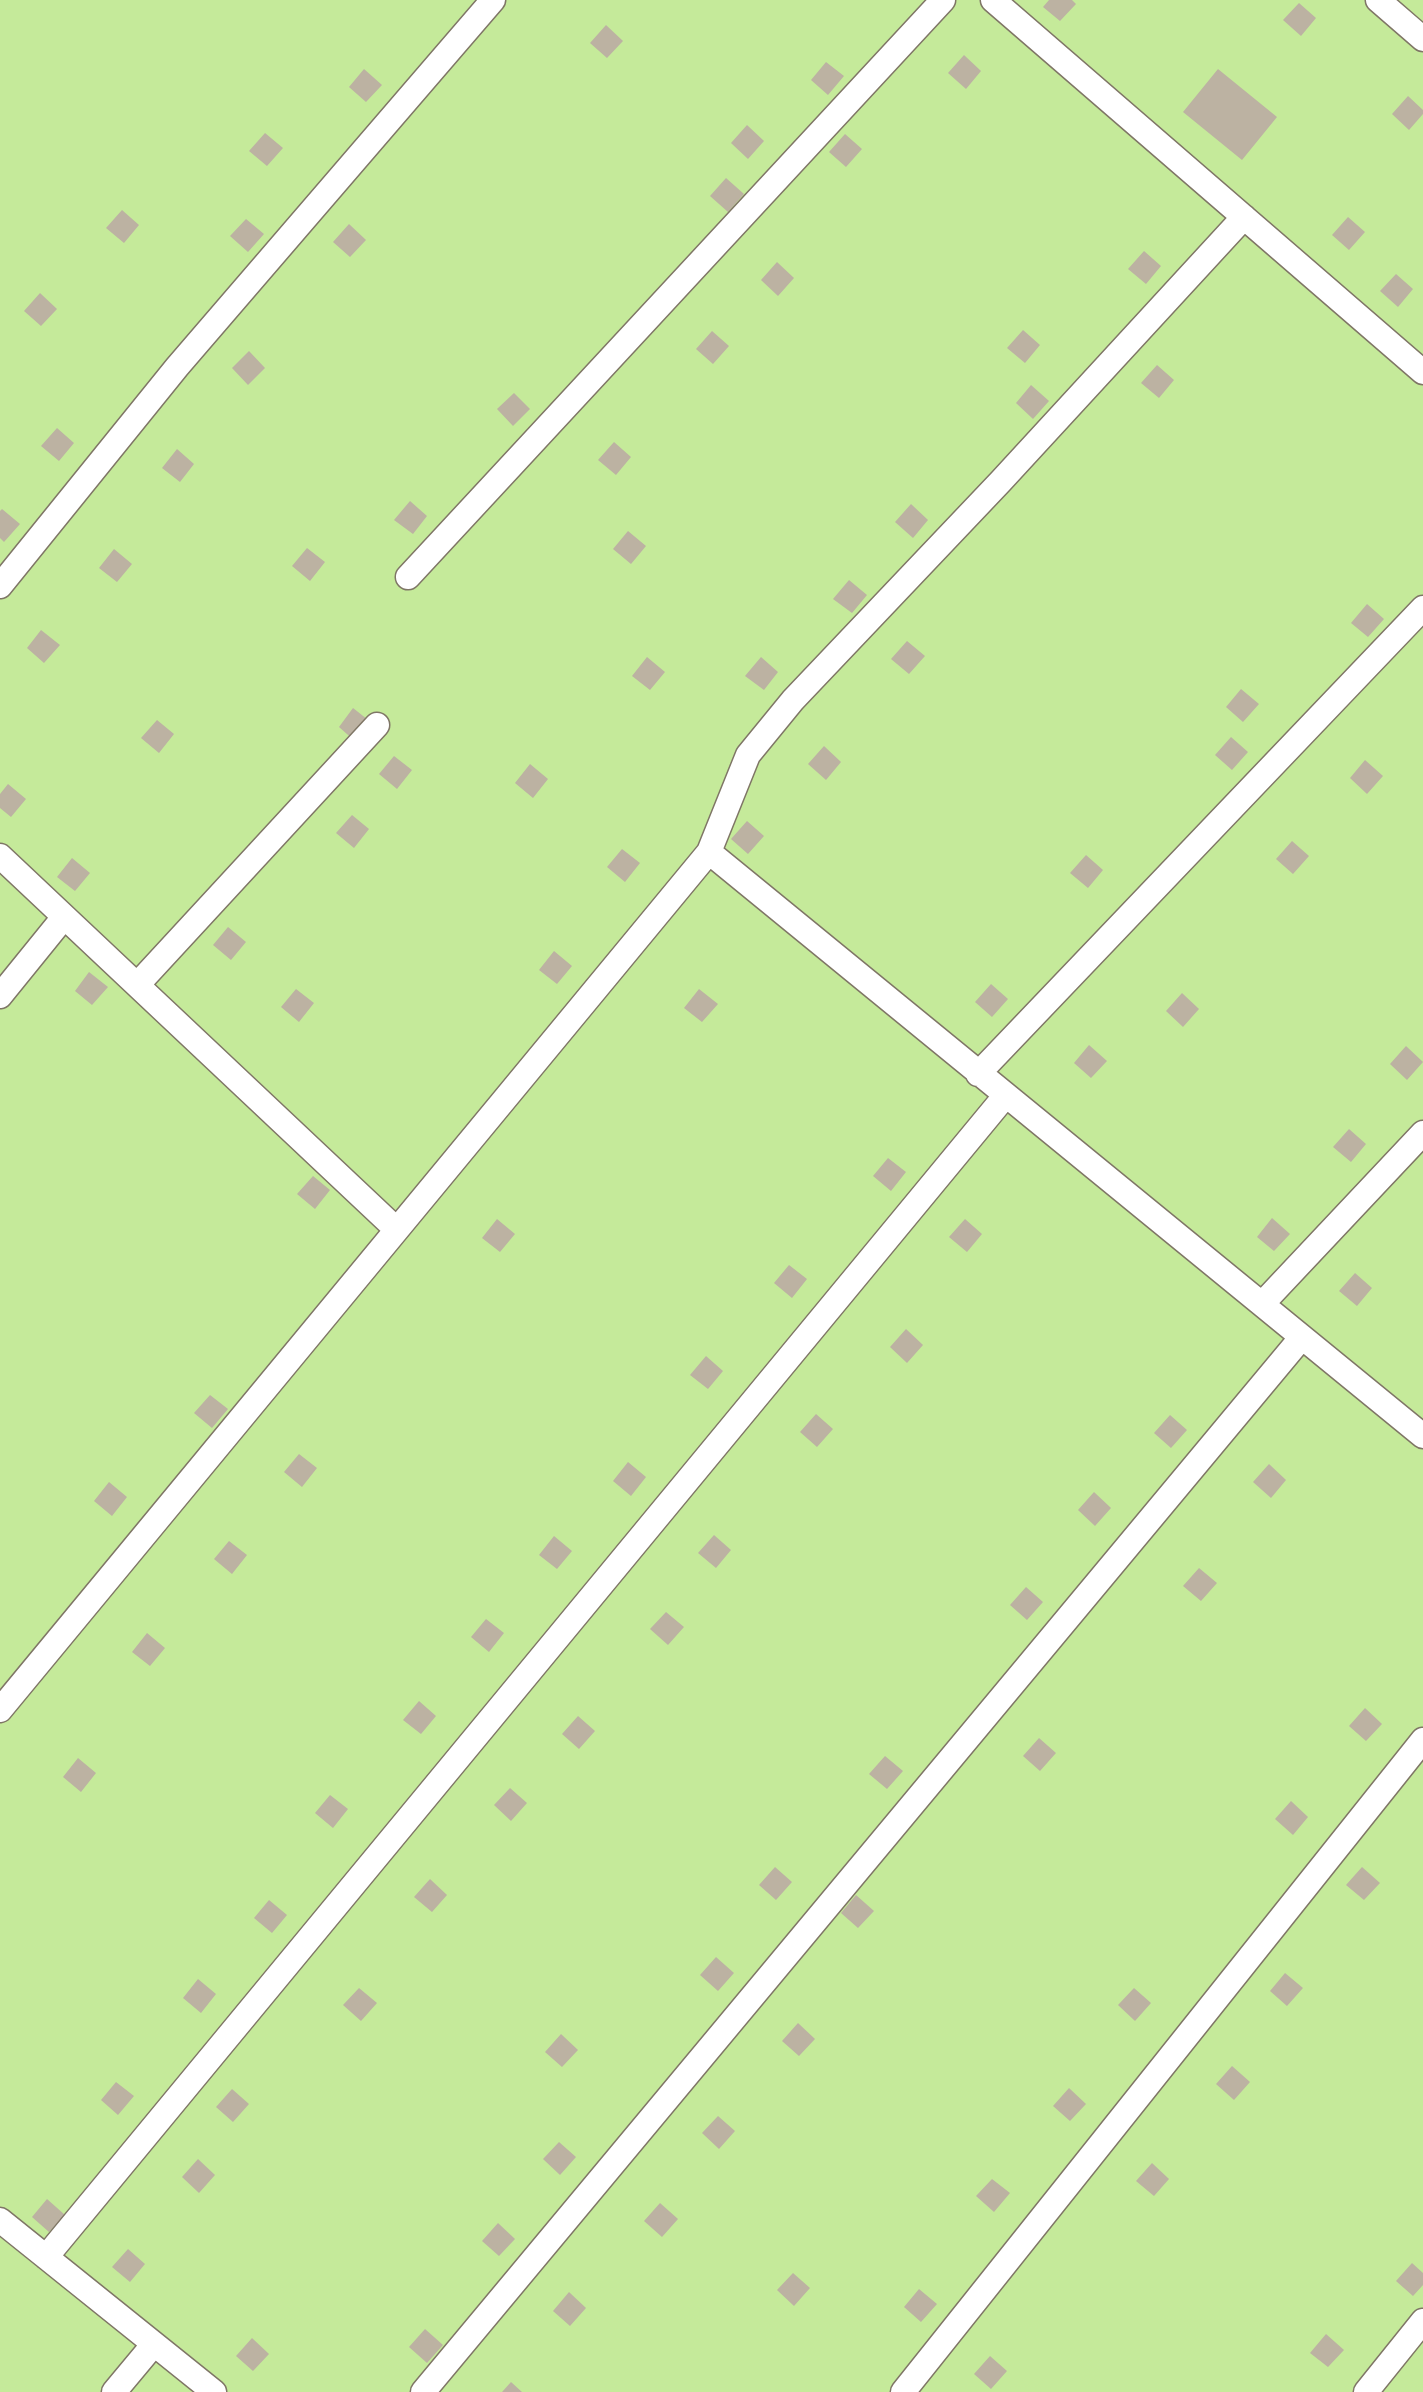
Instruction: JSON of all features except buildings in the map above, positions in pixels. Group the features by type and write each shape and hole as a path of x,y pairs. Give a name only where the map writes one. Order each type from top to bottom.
{"lane":[{"path":"0,586 177,367 493,0"},
{"path":"408,577 943,0"},
{"path":"993,0 1423,372"},
{"path":"1378,0 1423,39"},
{"path":"0,1710 709,852 748,755 793,700 1001,481 1244,217"},
{"path":"978,1074 1423,609"},
{"path":"136,985 377,725"},
{"path":"709,852 1423,1436"},
{"path":"0,856 396,1229"},
{"path":"0,996 64,917"},
{"path":"46,2257 1006,1095"},
{"path":"1262,1305 1423,1132"},
{"path":"423,2392 1302,1337"},
{"path":"903,2392 1423,1740"},
{"path":"0,2220 214,2392"},
{"path":"1366,2392 1423,2321"},
{"path":"114,2392 154,2344"}],"green space":[{"path":"0,0 1423,0 1423,2392 0,2392"}]}
